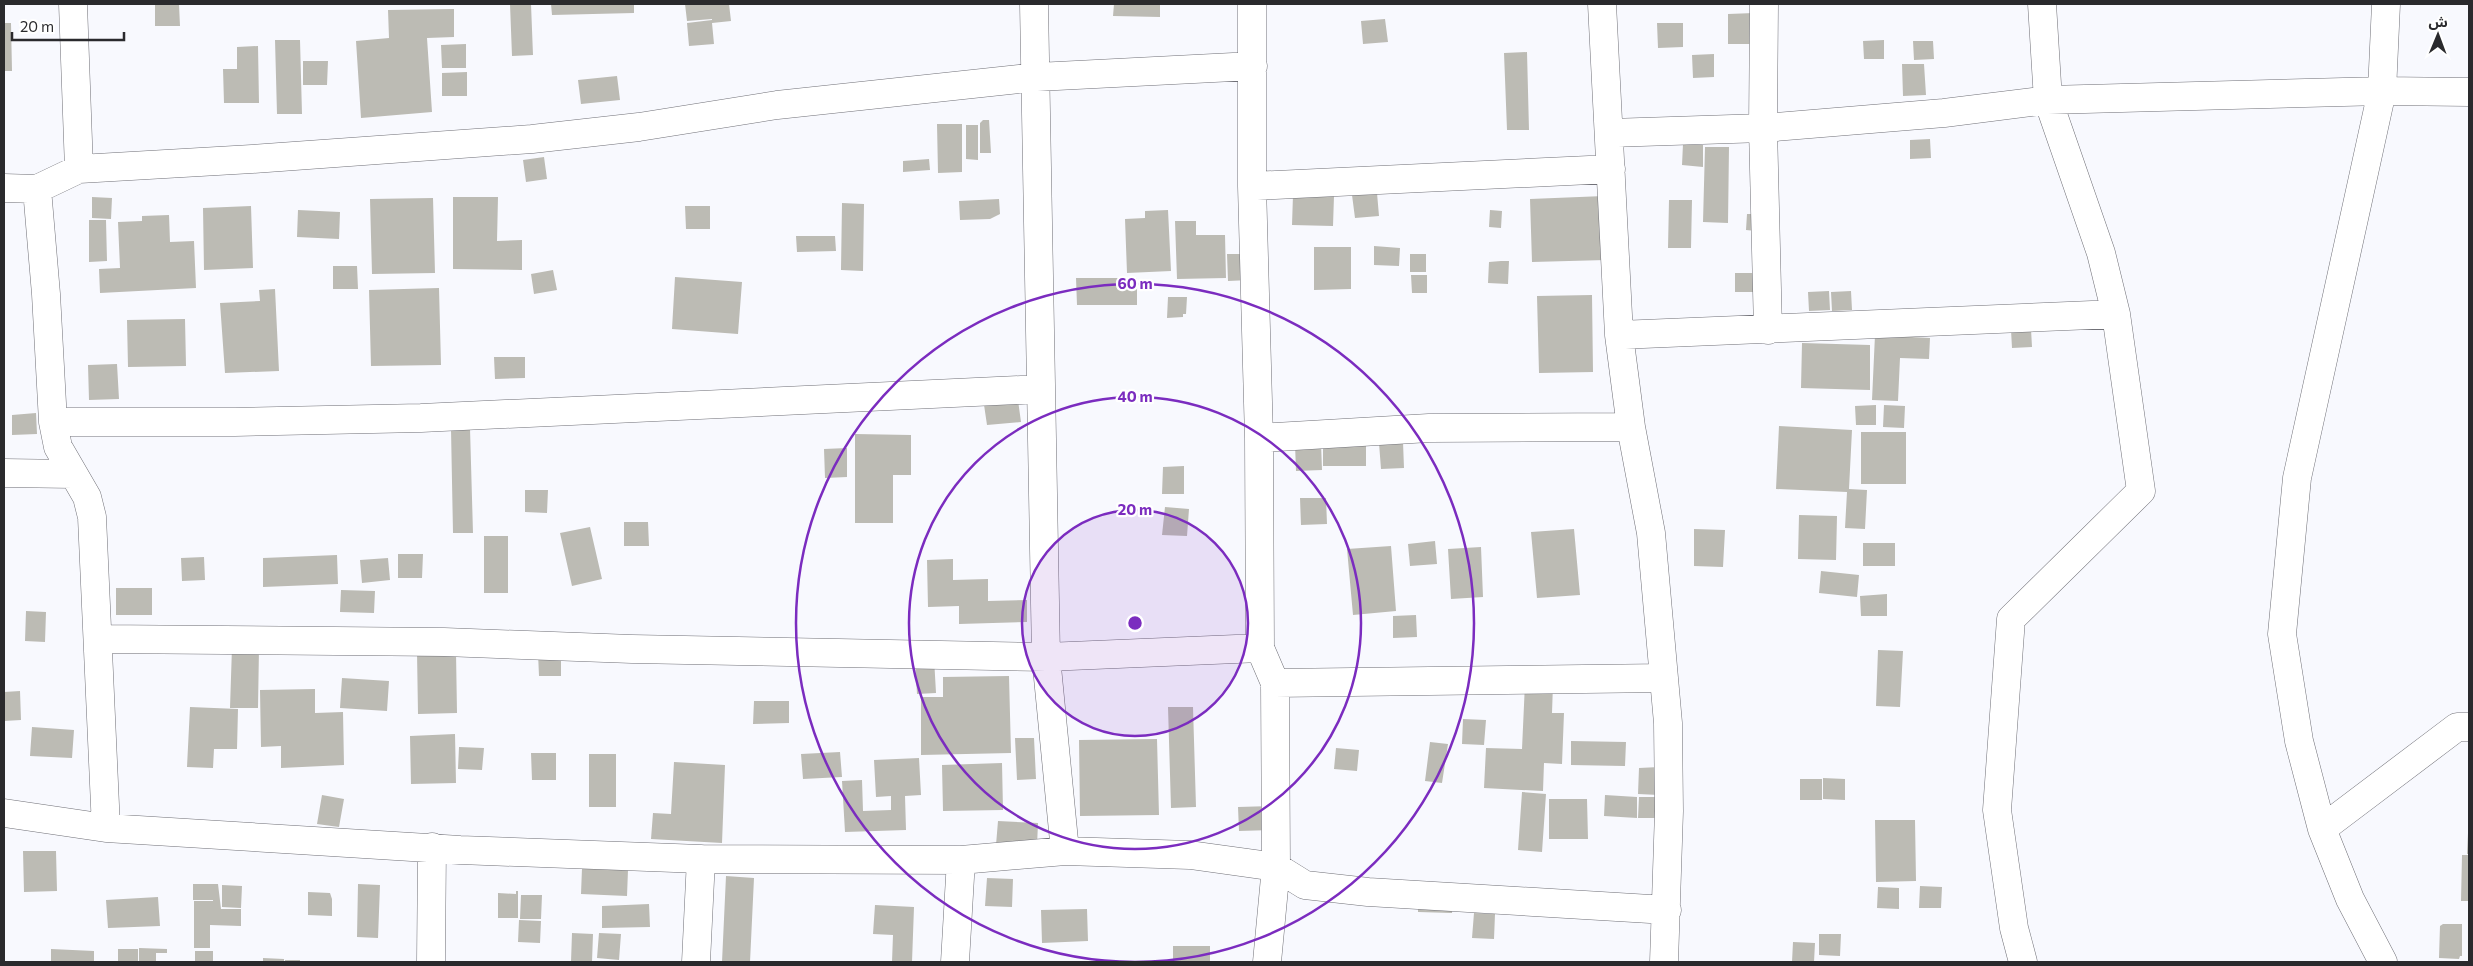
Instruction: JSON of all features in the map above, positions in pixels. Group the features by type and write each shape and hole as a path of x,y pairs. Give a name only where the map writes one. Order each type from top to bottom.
{"street":[{"path":"73,4 79,169"},
{"path":"1034,4 1037,77 1046,656 1065,851"},
{"path":"1252,4 1252,186 1259,438 1260,648 1275,683 1276,867 1268,962"},
{"path":"1602,4 1620,334 1631,427 1651,533 1668,723 1669,811 1664,962"},
{"path":"1764,4 1763,128 1768,330"},
{"path":"2022,962 2014,928 1998,810 2011,619 2141,491 2116,314 2101,253 2048,100 2042,4"},
{"path":"2383,962 2350,899 2322,829 2299,741 2282,634 2297,478 2382,91 2386,4"},
{"path":"4,188 37,189 79,169 271,158 532,139 639,127 777,105 1037,77 1253,66"},
{"path":"1610,133 1763,128 1944,113 2048,100 2382,91 2469,92"},
{"path":"1252,186 1612,169"},
{"path":"37,189 46,294 53,422 58,447 87,497 92,517 99,639 106,828"},
{"path":"1620,334 1768,330 2116,314"},
{"path":"53,422 235,422 422,418 1041,390"},
{"path":"1259,438 1429,428 1631,427"},
{"path":"4,473 73,474"},
{"path":"99,639 444,642 632,649 1046,656 1260,648"},
{"path":"1275,683 1664,678"},
{"path":"2322,829 2457,728 2469,728"},
{"path":"4,812 106,828 432,847 701,859 961,860 1065,851 1190,855 1276,867 1305,885 1368,892 1667,910"},
{"path":"431,962 432,847"},
{"path":"696,962 701,859"},
{"path":"955,962 961,860"}],"building":[{"path":"155,4 179,4 180,26 155,26"},
{"path":"510,4 531,4 533,55 512,56"},
{"path":"551,4 634,4 634,13 552,15"},
{"path":"685,4 729,4 731,21 712,23 714,44 689,46 687,23 712,19 687,21"},
{"path":"1114,4 1160,4 1160,17 1113,16"},
{"path":"454,9 454,37 427,38 432,112 361,118 356,41 389,38 388,10"},
{"path":"1754,13 1755,44 1728,44 1728,14"},
{"path":"1385,19 1388,42 1363,44 1361,21"},
{"path":"4,23 11,23 12,71 4,71"},
{"path":"1657,23 1683,23 1683,47 1658,48"},
{"path":"275,40 300,40 302,114 277,114"},
{"path":"1884,40 1884,59 1864,59 1863,41"},
{"path":"1913,41 1933,41 1934,59 1914,60"},
{"path":"466,44 466,68 442,68 441,45"},
{"path":"258,46 259,103 224,103 223,69 237,69 237,47"},
{"path":"1527,52 1529,130 1507,130 1504,53"},
{"path":"1714,54 1714,77 1693,78 1692,55"},
{"path":"303,61 328,61 327,85 303,85"},
{"path":"1902,64 1924,64 1926,95 1903,96"},
{"path":"467,72 467,96 442,96 442,73"},
{"path":"617,76 620,100 581,104 578,80"},
{"path":"983,120 989,120 991,153 980,153 980,123"},
{"path":"937,124 962,124 962,172 938,173"},
{"path":"966,125 978,125 978,160 966,159"},
{"path":"1930,139 1931,158 1910,159 1910,140"},
{"path":"1683,144 1703,145 1703,167 1682,165"},
{"path":"1705,147 1729,147 1728,223 1703,222"},
{"path":"544,157 547,179 526,182 523,160"},
{"path":"929,159 930,170 903,172 903,161"},
{"path":"1377,193 1379,216 1355,218 1352,195"},
{"path":"1293,195 1334,196 1333,226 1292,225"},
{"path":"1604,196 1606,260 1532,262 1530,199"},
{"path":"92,197 112,198 111,219 92,218"},
{"path":"453,197 498,197 497,241 522,240 522,270 453,269"},
{"path":"433,198 435,273 372,274 370,199"},
{"path":"999,199 1000,214 990,219 960,220 959,201"},
{"path":"1669,200 1692,200 1691,248 1668,248"},
{"path":"842,203 864,204 863,271 841,270"},
{"path":"251,206 253,268 204,270 203,208"},
{"path":"685,206 710,206 710,229 686,229"},
{"path":"298,210 340,212 339,239 297,237"},
{"path":"1168,210 1171,271 1127,273 1125,219 1145,218 1145,211"},
{"path":"1490,210 1502,211 1501,228 1489,227"},
{"path":"1747,214 1756,214 1756,231 1746,230"},
{"path":"169,215 170,242 194,241 196,288 100,293 99,269 120,268 118,222 142,221 142,216"},
{"path":"89,220 106,220 107,261 89,262"},
{"path":"1175,221 1196,221 1196,235 1225,235 1226,278 1177,279"},
{"path":"796,236 835,236 836,251 797,252"},
{"path":"1374,246 1400,248 1399,266 1374,265"},
{"path":"1314,247 1351,247 1351,289 1314,290"},
{"path":"1227,254 1250,254 1250,280 1228,281"},
{"path":"1410,254 1426,254 1426,272 1410,272"},
{"path":"1509,261 1508,284 1488,283 1489,262"},
{"path":"333,266 357,266 358,289 333,289"},
{"path":"553,270 557,290 534,294 531,274"},
{"path":"1735,273 1755,273 1756,292 1735,292"},
{"path":"1411,275 1427,275 1427,293 1412,293"},
{"path":"675,277 742,282 738,334 672,329"},
{"path":"1076,278 1137,278 1137,305 1077,305"},
{"path":"439,288 441,365 371,366 369,290"},
{"path":"275,289 279,371 225,373 220,303 260,301 259,290"},
{"path":"1829,291 1830,310 1809,311 1808,292"},
{"path":"1851,291 1852,310 1832,311 1831,292"},
{"path":"1592,295 1593,372 1539,373 1537,296"},
{"path":"1168,297 1187,297 1186,314 1183,314 1183,317 1167,318"},
{"path":"185,319 186,366 128,367 127,320"},
{"path":"2031,329 2032,347 2012,348 2011,330"},
{"path":"1875,335 1930,338 1929,359 1900,358 1898,401 1872,400"},
{"path":"1802,343 1870,345 1870,390 1801,388"},
{"path":"494,357 525,357 525,378 495,379"},
{"path":"117,364 119,399 89,400 88,365"},
{"path":"1017,393 1021,422 987,425 983,398"},
{"path":"1876,405 1876,425 1856,425 1855,406"},
{"path":"1884,405 1905,406 1904,428 1883,427"},
{"path":"36,413 37,434 12,435 12,415"},
{"path":"1779,426 1852,430 1849,489 1867,490 1865,529 1845,528 1847,492 1776,489"},
{"path":"470,428 473,533 453,533 451,429"},
{"path":"1861,432 1906,432 1906,484 1861,484"},
{"path":"855,434 911,435 911,475 893,475 893,523 855,523"},
{"path":"1403,442 1404,468 1381,469 1379,443"},
{"path":"1321,443 1322,470 1296,471 1295,444"},
{"path":"1323,445 1366,445 1366,466 1323,466"},
{"path":"847,448 847,477 825,478 824,449"},
{"path":"1184,466 1184,494 1162,494 1163,467"},
{"path":"525,490 548,490 547,513 525,512"},
{"path":"1300,498 1326,498 1327,524 1301,525"},
{"path":"1165,507 1189,509 1187,536 1162,535"},
{"path":"1799,515 1837,516 1836,560 1798,559"},
{"path":"624,522 648,522 649,546 624,546"},
{"path":"590,527 602,579 572,586 560,533"},
{"path":"1574,529 1580,595 1537,598 1531,532"},
{"path":"1694,529 1725,530 1723,567 1694,566"},
{"path":"484,536 508,536 508,593 484,593"},
{"path":"1435,541 1437,564 1410,566 1408,544"},
{"path":"1863,543 1895,543 1895,566 1863,566"},
{"path":"1391,546 1396,611 1353,615 1347,549"},
{"path":"1481,547 1483,597 1451,599 1448,549"},
{"path":"398,554 423,554 422,578 398,578"},
{"path":"337,555 338,584 263,587 263,558"},
{"path":"204,557 205,580 182,581 181,558"},
{"path":"388,558 390,580 362,583 360,560"},
{"path":"953,559 953,580 988,579 988,601 1027,600 1027,622 959,624 959,606 928,607 927,560"},
{"path":"1821,571 1859,575 1857,597 1819,593"},
{"path":"116,588 152,588 152,615 116,615"},
{"path":"341,590 375,591 374,613 340,612"},
{"path":"1887,594 1887,616 1861,616 1860,596"},
{"path":"26,611 46,612 45,642 25,641"},
{"path":"1416,615 1417,637 1393,638 1393,616"},
{"path":"232,647 259,648 258,708 230,708"},
{"path":"1878,650 1903,651 1900,707 1876,706"},
{"path":"417,652 456,652 457,713 418,714"},
{"path":"561,652 561,676 539,676 538,653"},
{"path":"934,658 936,693 917,694 915,659"},
{"path":"1009,676 1011,753 921,755 921,697 943,697 943,677"},
{"path":"342,678 389,681 387,711 340,708"},
{"path":"1525,683 1553,684 1552,713 1564,713 1562,764 1544,763 1543,791 1484,788 1486,748 1522,749"},
{"path":"315,689 315,713 343,712 344,765 281,768 281,746 261,747 260,690"},
{"path":"20,691 21,720 4,721 4,692"},
{"path":"754,701 789,701 789,723 753,724"},
{"path":"190,707 238,709 237,749 214,749 213,768 187,767"},
{"path":"1168,707 1193,707 1196,807 1171,808"},
{"path":"1463,719 1486,720 1484,745 1462,744"},
{"path":"32,727 74,730 72,758 30,756"},
{"path":"455,734 456,783 411,784 410,736"},
{"path":"1015,738 1034,738 1036,779 1017,780"},
{"path":"1157,739 1159,815 1080,816 1079,740"},
{"path":"1571,741 1626,742 1625,766 1571,765"},
{"path":"1430,742 1448,744 1442,783 1425,781"},
{"path":"459,747 484,748 482,770 458,769"},
{"path":"1336,748 1359,750 1357,771 1334,769"},
{"path":"840,752 842,777 803,779 801,754"},
{"path":"531,753 556,753 556,780 532,780"},
{"path":"589,754 616,754 616,807 589,807"},
{"path":"919,758 921,795 905,796 906,830 845,832 842,781 862,780 863,811 891,810 891,796 876,797 874,760"},
{"path":"674,762 725,765 722,843 651,839 653,813 671,814"},
{"path":"1002,763 1003,810 943,811 942,765"},
{"path":"1659,767 1659,795 1638,794 1639,768"},
{"path":"1823,778 1845,779 1845,800 1823,799"},
{"path":"1800,779 1822,779 1822,800 1800,800"},
{"path":"1522,792 1546,794 1542,852 1518,850"},
{"path":"322,795 344,799 339,827 317,824"},
{"path":"1605,795 1637,797 1637,818 1604,816"},
{"path":"1639,797 1660,797 1660,818 1638,818"},
{"path":"1549,799 1587,799 1588,839 1549,839"},
{"path":"1272,806 1273,830 1239,831 1238,807"},
{"path":"1875,820 1915,820 1916,881 1876,882"},
{"path":"998,821 1038,823 1037,846 996,845"},
{"path":"2468,833 2469,854 2467,854"},
{"path":"23,851 56,851 57,891 24,892"},
{"path":"2462,855 2469,855 2469,901 2461,901"},
{"path":"582,868 628,870 627,896 581,894"},
{"path":"726,876 754,878 750,962 722,962"},
{"path":"987,878 1013,879 1012,907 985,906"},
{"path":"193,884 218,884 221,909 241,909 241,926 210,925 210,948 194,948 194,901 213,900 193,900"},
{"path":"358,884 380,885 378,938 357,937"},
{"path":"222,885 242,886 241,908 222,907"},
{"path":"1920,886 1942,887 1941,908 1919,908"},
{"path":"1878,887 1899,888 1899,909 1877,908"},
{"path":"516,891 518,891 518,918 498,918 498,893 516,894"},
{"path":"308,892 330,893 332,916 308,915"},
{"path":"521,895 542,895 541,919 520,919"},
{"path":"158,897 160,926 108,928 106,900"},
{"path":"1418,898 1453,899 1452,913 1418,912"},
{"path":"649,904 650,927 602,928 602,906"},
{"path":"875,905 914,907 912,962 892,962 893,935 873,934"},
{"path":"1087,909 1088,941 1042,943 1041,910"},
{"path":"1474,913 1495,914 1494,939 1472,938"},
{"path":"519,920 541,921 540,943 518,942"},
{"path":"2443,924 2462,924 2462,956 2459,959 2439,958 2440,926"},
{"path":"572,933 593,934 592,962 571,962"},
{"path":"599,933 621,934 619,960 597,958"},
{"path":"1819,934 1841,934 1840,956 1819,955"},
{"path":"1793,942 1815,943 1814,962 1792,962"},
{"path":"1173,946 1210,946 1210,962 1173,962"},
{"path":"139,948 167,949 167,953 156,953 156,962 139,962"},
{"path":"51,949 94,951 94,962 51,962"},
{"path":"118,949 138,949 138,962 118,962"},
{"path":"195,951 213,951 213,962 195,962"},
{"path":"263,958 284,959 284,962 263,962"},
{"path":"285,960 300,960 300,962 285,962"}]}
